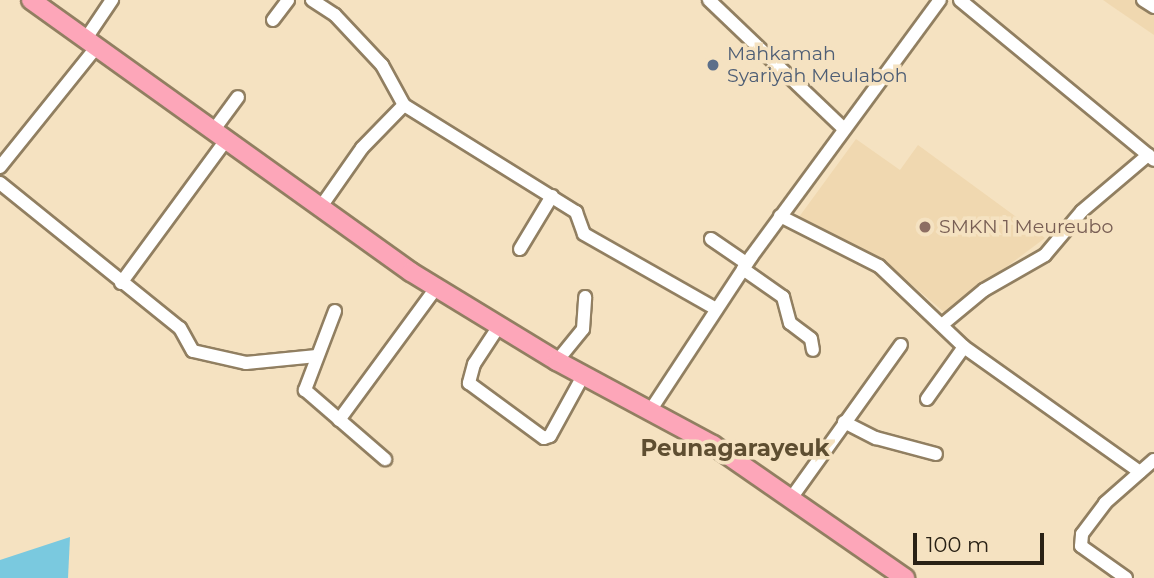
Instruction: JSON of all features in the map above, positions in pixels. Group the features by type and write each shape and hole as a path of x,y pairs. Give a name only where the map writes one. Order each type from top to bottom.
{"highway":[{"path":"31,0 436,288 583,376 713,445 792,497 900,577"}],"street":[{"path":"0,167 92,41 112,0"},
{"path":"274,20 288,0"},
{"path":"312,0 335,15 382,65 404,105 577,213 578,226 584,234 716,309"},
{"path":"709,0 843,128"},
{"path":"650,411 716,309 785,219 843,128 940,0"},
{"path":"1143,0 1154,7"},
{"path":"943,324 984,290 1037,261 1082,211 1151,157 961,1"},
{"path":"121,283 219,135 238,97"},
{"path":"320,208 362,148 404,105"},
{"path":"0,183 180,328 196,353 246,363 317,356"},
{"path":"520,249 552,196"},
{"path":"785,219 879,267 943,324 964,347 1140,472"},
{"path":"711,239 783,297 790,323 812,340 813,350"},
{"path":"339,420 436,288"},
{"path":"557,361 583,328 585,297"},
{"path":"335,311 305,390 385,459"},
{"path":"499,326 470,373 470,383 544,438 550,436 583,376"},
{"path":"792,497 901,345"},
{"path":"927,399 964,347"},
{"path":"844,422 876,438 936,453"},
{"path":"1121,577 1081,542 1105,503 1154,460"}],"shaded area":[{"path":"1103,0 1154,0 1154,35 1113,7"},
{"name":"SMKN 1 Meureubo","path":"856,139 900,170 918,145 1045,238 945,313 890,266 799,217"}],"water":[{"path":"70,537 68,578 0,578 0,560"}],"place":[{"name":"Mahkamah Syariyah Meulaboh","path":"713,65"},
{"name":"SMKN 1 Meureubo","path":"925,227"}],"district":[{"name":"Peunagarayeuk","path":"735,448"}]}
